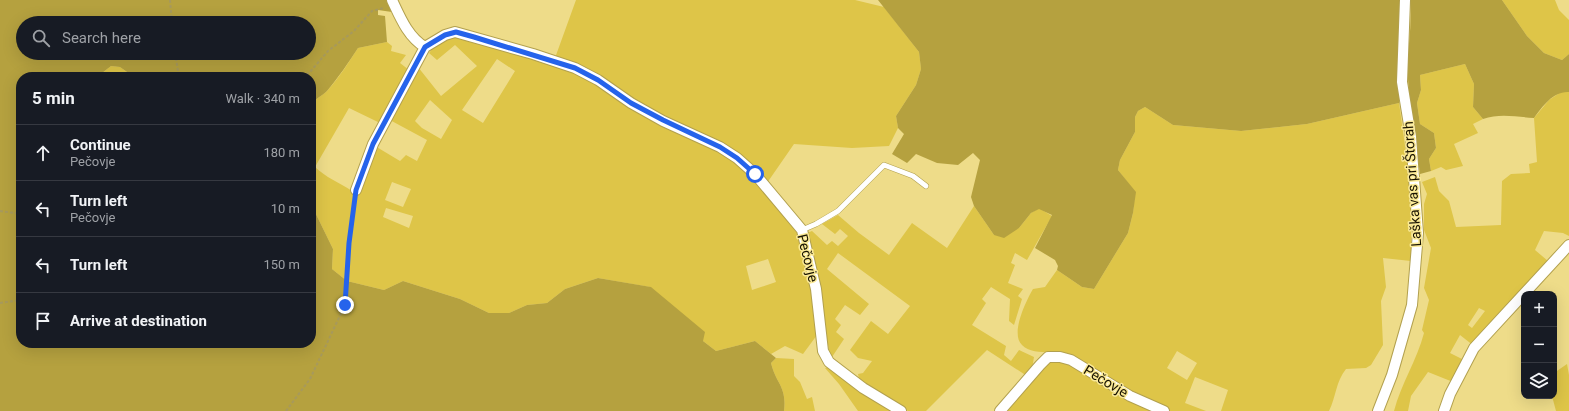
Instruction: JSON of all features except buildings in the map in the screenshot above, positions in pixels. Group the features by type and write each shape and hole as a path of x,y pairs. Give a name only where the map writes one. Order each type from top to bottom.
{"street":[{"name":"Laška vas pri Štorah","path":"1378,411 1392,375 1412,306 1418,233 1412,137 1402,82 1405,0"},
{"path":"356,190 373,144 425,47 416,42 398,14 394,3"},
{"name":"Pečovje","path":"425,47 445,35 456,32 525,51 575,68 598,80 631,103 720,147 737,158 755,174 802,230 816,289 823,351 829,362 863,388 901,411"},
{"path":"1444,411 1450,394 1474,348 1569,245"},
{"name":"Pečovje","path":"1000,411 1048,357 1060,357 1071,360 1130,396 1164,411"}],"lane":[{"path":"802,230 816,224 838,211 884,165 913,176 926,186"}],"path":[{"path":"170,0 171,16"},
{"path":"310,72 328,52 354,32 372,11 394,3"},
{"path":"176,60 178,72"},
{"path":"286,411 310,379 345,305 349,243 356,190"},
{"path":"0,211 16,213"},
{"path":"0,303 16,301"}],"shaded area":[{"path":"0,0 388,0 392,12 378,10 378,15 385,16 387,42 358,48 331,86 316,100 316,72 127,72 120,67 111,66 103,72 16,72 16,348 316,348 316,214 333,249 332,269 347,281 384,290 403,281 460,299 489,313 509,313 527,305 547,303 565,289 598,278 651,287 705,332 703,341 716,351 755,341 776,358 771,363 783,390 785,403 784,411 0,411"},
{"path":"576,0 855,0 884,7 919,52 921,69 916,85 896,116 898,128 889,146 852,148 794,144 767,183 676,124 555,58"},
{"path":"878,0 1402,0 1399,23 1399,103 1307,124 1241,131 1173,125 1145,107 1138,111 1135,117 1135,132 1120,160 1118,170 1136,192 1128,233 1094,289 1082,287 1057,270 1058,266 1055,260 1035,248 1052,215 1039,209 1031,213 1019,228 1004,238 994,235 974,206 971,197 980,160 973,153 958,165 937,163 916,154 907,163 892,154 904,134 898,128 896,116 916,85 921,69 919,52"},
{"path":"1410,0 1502,0 1527,36 1544,53 1562,60 1569,54 1569,92 1563,92 1553,97 1545,104 1534,118 1496,116 1483,119 1473,107 1474,84 1465,64 1420,75 1421,90 1417,103 1420,124 1434,133 1436,148 1429,159 1431,171 1420,174 1408,79 1411,20"},
{"path":"1502,0 1555,0 1559,10 1569,20 1569,54 1562,60 1544,53 1527,36"},
{"path":"456,35 580,73 714,147 743,166 799,233 810,276 817,335 803,354 785,346 771,354 755,341 716,351 703,341 650,287 598,278 565,289 547,303 527,305 509,313 489,313 460,299 403,281 384,290 347,281 332,269 333,249 316,214 316,168 352,191 352,193 358,194 375,146 400,161 406,155 417,161 427,140 388,119 418,67 441,96 477,66 455,45 437,60 429,53 437,43","holes":["497,59 515,71 483,123 462,110","430,100 452,120 441,139 422,128 415,121","392,182 411,189 403,207 385,200","386,208 413,216 409,228 383,217","768,259 776,282 752,290 746,266"]},
{"path":"387,42 392,46 391,51 406,55 400,63 409,70 380,123 349,108 316,165 316,100 331,86 344,70 358,48"},
{"path":"1465,64 1474,84 1473,107 1483,119 1473,124 1478,133 1454,144 1463,166 1446,170 1441,167 1431,171 1429,159 1436,148 1434,133 1420,124 1417,103 1421,90 1420,75"},
{"path":"111,66 120,67 127,72 103,72"},
{"path":"1561,92 1569,92 1569,236 1563,233 1544,231 1535,250 1548,261 1474,346 1460,335 1450,353 1464,360 1453,382 1428,372 1411,396 1408,411 1394,411 1421,343 1424,333 1422,330 1429,300 1424,288 1431,248 1424,230 1424,204 1427,194 1422,182 1435,177 1439,191 1449,201 1456,227 1501,225 1502,181 1511,174 1530,173 1529,164 1537,162 1534,118 1549,100","holes":["1479,308 1485,311 1472,328 1468,325"]},
{"path":"1399,103 1411,188 1411,261 1383,258 1386,287 1381,301 1383,345 1371,365 1366,368 1346,369 1340,379 1329,411 1221,411 1228,390 1195,377 1185,403 1206,411 1170,411 1049,352 1031,350 1022,345 1019,340 1018,326 1023,309 1033,289 1045,287 1057,270 1082,287 1094,289 1128,233 1133,213 1135,192 1118,170 1120,160 1135,132 1135,117 1138,111 1145,107 1173,125 1241,131 1307,124","holes":["1177,351 1197,363 1187,380 1167,368"]},
{"path":"974,206 994,235 1019,228 1031,213 1039,208 1052,216 1027,260 1015,253 1011,263 1015,265 1008,283 1023,289 1018,296 1022,299 1014,325 1009,321 1010,299 991,287 982,299 986,303 972,325 1006,346 1004,355 1011,361 1019,350 1034,357 1032,369 1027,376 987,350 926,411 908,411 859,379 858,374 863,373 872,361 858,358 850,350 871,321 888,334 910,306 838,253 827,269 869,304 860,315 845,305 835,319 841,325 836,332 844,339 832,357 830,355 807,233 812,231 827,245 832,241 838,246 848,236 840,229 835,234 822,224 838,215 859,233 889,255 912,223 947,248"},
{"path":"776,358 794,359 794,376 800,382 807,399 812,397 815,411 784,411 785,403 783,390 771,363"},
{"path":"1058,361 1066,362 1157,411 1006,411 1047,363"},
{"path":"1567,364 1569,375 1569,411 1556,411 1553,399 1557,399 1557,371"},
{"path":"830,367 896,411 858,411 839,384 825,368"}],"route":[{"path":"345,305 349,243 356,190 373,144 425,47 445,35 456,32 575,68 598,80 631,103 720,147 737,158 755,174"}]}
